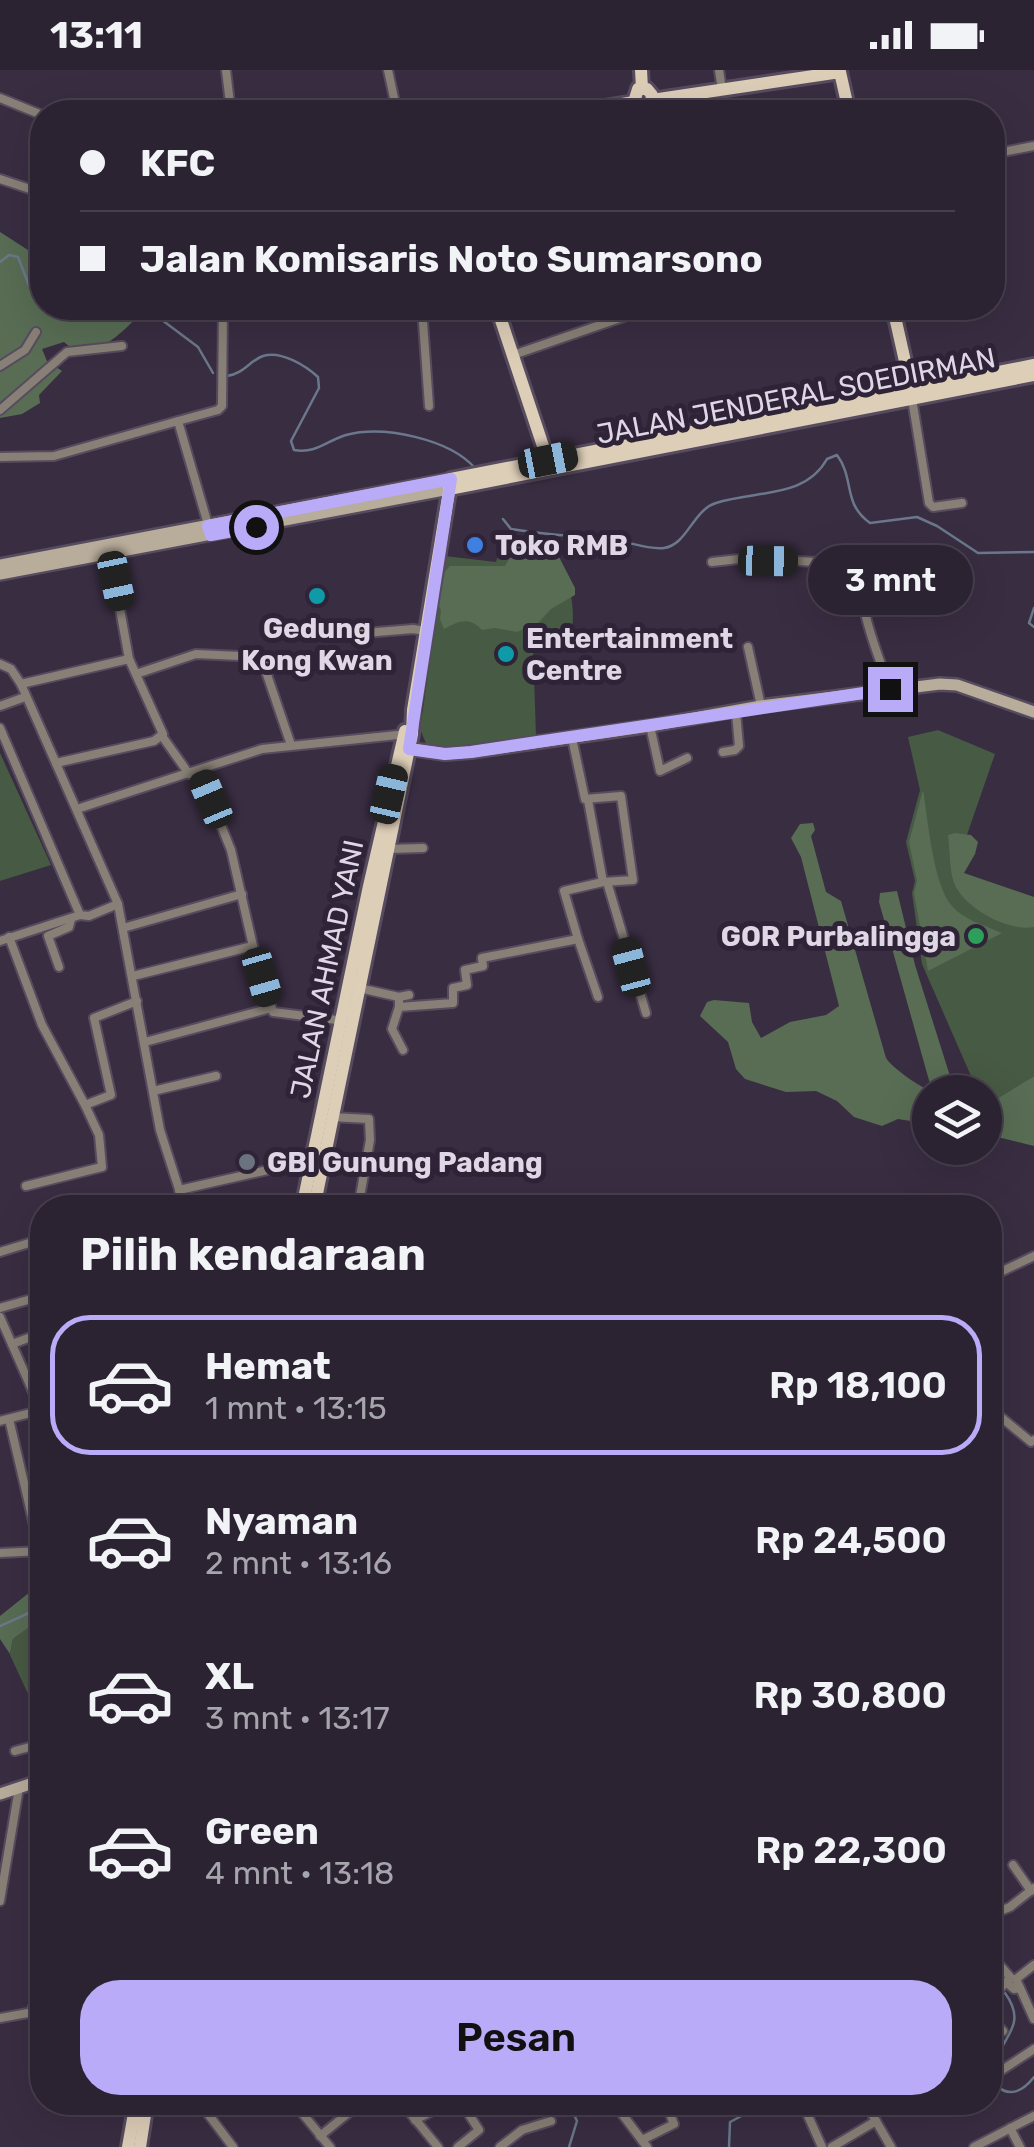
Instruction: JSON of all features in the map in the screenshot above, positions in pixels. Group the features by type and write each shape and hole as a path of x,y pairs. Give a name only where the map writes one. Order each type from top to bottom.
{"main road":[{"path":"642,70 642,88"},
{"path":"634,100 634,92 642,88 650,91 652,100 722,90 781,75 844,71 848,100"},
{"path":"501,320 549,464"},
{"path":"896,320 912,394"},
{"name":"JALAN JENDERAL SOEDIRMAN","path":"912,394 1034,364"},
{"name":"JALAN JENDERAL SOEDIRMAN","path":"450,484 912,394 1034,375"},
{"name":"JALAN AHMAD YANI","path":"306,1195 316,1166 413,710 450,484"},
{"name":"JALAN AHMAD YANI","path":"347,1021 359,988 406,741"},
{"name":"JALAN AHMAD YANI","path":"315,1195 316,1166"},
{"path":"128,2147 134,2115"},
{"path":"140,2147 146,2115"}],"street":[{"path":"226,70 230,100"},
{"path":"388,70 394,100"},
{"path":"719,70 722,90"},
{"path":"0,98 30,110"},
{"path":"1005,152 1034,146"},
{"path":"0,179 30,188"},
{"path":"0,457 54,456 213,412 222,406 223,320"},
{"path":"423,320 429,406"},
{"path":"513,355 614,320"},
{"path":"0,366 25,350 36,332"},
{"path":"0,410 67,352 122,346"},
{"path":"912,394 929,503 933,507 962,503"},
{"path":"178,421 210,531"},
{"path":"0,574 450,484"},
{"path":"0,565 210,531"},
{"path":"110,554 129,659 162,736 189,774"},
{"path":"712,562 748,558 814,562 860,554 904,556 903,596"},
{"path":"860,554 858,573 865,614 890,689"},
{"path":"354,634 412,628 426,631"},
{"path":"748,647 761,706"},
{"path":"136,674 188,655 261,657 291,745"},
{"path":"21,684 129,659"},
{"path":"0,664 14,672 21,684 119,910 160,1128 180,1195"},
{"path":"77,809 247,752 291,745 406,741 445,754 471,752 761,706 890,689 957,686 1034,712"},
{"path":"0,706 26,697"},
{"path":"724,752 739,746 736,712"},
{"path":"650,726 660,771 687,758"},
{"path":"0,728 73,920"},
{"path":"56,762 162,736"},
{"path":"572,738 605,882 646,1013"},
{"path":"199,771 224,830 271,1008 276,1014 347,1021"},
{"path":"588,800 620,795 622,798 633,879 564,892 598,997"},
{"path":"388,849 423,848"},
{"path":"123,928 242,894"},
{"path":"26,1186 100,1168 104,1160 100,1138 42,1025 8,940 119,910"},
{"path":"59,966 48,936 73,920"},
{"path":"359,988 402,1000 453,1004 452,988 466,985 465,970 483,966 482,958 578,939"},
{"path":"132,976 253,946"},
{"path":"402,1000 392,1029 403,1050"},
{"path":"85,1105 111,1095 94,1016 137,1001"},
{"path":"145,1042 271,1008"},
{"path":"152,1090 216,1076"},
{"path":"328,1108 370,1119 360,1195"},
{"path":"178,1190 290,1164 316,1166"},
{"path":"0,1252 30,1243"},
{"path":"1002,1271 1034,1256"},
{"path":"0,1308 30,1299"},
{"path":"0,1317 30,1384"},
{"path":"12,1344 30,1337"},
{"path":"30,1413 4,1420 30,1510"},
{"path":"1002,1418 1031,1442 1034,1440"},
{"path":"0,1553 30,1552"},
{"path":"15,1751 30,1747"},
{"path":"0,1794 30,1784"},
{"path":"0,1901 19,1788"},
{"path":"1002,1910 1032,1890 1013,1865"},
{"path":"1034,1965 1016,1979 1034,2019"},
{"path":"1002,1968 1010,1978 1002,1987"},
{"path":"1006,1982 1020,1988"},
{"path":"0,2018 30,2013"},
{"path":"1002,2070 1034,2049"},
{"path":"209,2115 232,2147"},
{"path":"303,2115 330,2147"},
{"path":"320,2136 346,2115"},
{"path":"411,2115 438,2147"},
{"path":"415,2120 425,2115"},
{"path":"458,2147 479,2130 469,2115"},
{"path":"623,2115 645,2143 674,2124 671,2115"},
{"path":"808,2115 822,2147"},
{"path":"872,2115 891,2147"},
{"path":"974,2147 1034,2116"},
{"path":"500,2147 522,2130 551,2120"},
{"path":"832,2147 876,2122"},
{"path":"1010,2128 1020,2147"}],"green space":[{"path":"0,232 30,251 30,320 133,320 90,352 80,355 64,342 42,349 47,361 62,371 39,395 40,403 22,414 0,418"},
{"path":"504,534 538,544 559,565 572,602 570,640 533,645 536,736 434,749 427,746 420,729 445,556 496,562"},
{"path":"535,546 557,553 575,595 551,609 538,623 517,632 482,630 468,621 444,629 436,592 450,566 505,566 515,548"},
{"name":"GOR Purbalingga","path":"938,730 995,754 953,875 1034,908 1034,1076 1002,1096 1002,1075 971,1075 922,964 912,893 915,881 906,842 920,790 908,737"},
{"path":"0,753 51,865 0,881"},
{"path":"923,790 932,851 946,896 963,915 1002,933 928,971 909,842"},
{"path":"813,823 815,830 811,836 826,892 841,901 886,1058 912,1080 912,1121 898,1119 882,1126 854,1117 837,1101 816,1091 786,1092 745,1079 736,1069 728,1042 700,1016 707,1002 714,1000 749,1003 752,1022 761,1038 790,1022 826,1015 839,1006 801,857 791,838 800,824"},
{"path":"948,835 971,835 978,842 964,873 1034,897 1034,927 1000,922 977,909 959,892 952,877"},
{"path":"897,891 915,965 950,1075 928,1075 879,902 880,893"},
{"path":"1034,1076 1034,1146 1002,1138 1002,1096"},
{"path":"30,1592 30,1627 13,1639 10,1654 0,1639 0,1616"},
{"path":"30,1627 30,1698 10,1655 13,1639"}],"waterway":[{"path":"0,262 9,255 18,257 30,288"},
{"path":"162,320 198,347 213,373"},
{"path":"227,376 258,358 278,355 318,377 319,388 291,441 294,450 315,449 361,432 397,433 449,449 475,468"},
{"path":"503,519 511,529 664,548 679,541 708,507 792,487 806,481 827,459 837,455 852,499 870,523 917,517 978,553 1034,552"},
{"path":"1034,608 1029,623 1034,627"},
{"path":"0,1626 30,1612"},
{"path":"1002,2047 1014,2018 1005,1993"},
{"path":"1002,2089 1016,2091 1034,2077"},
{"path":"569,2147 577,2121 574,2115"},
{"path":"729,2147 730,2122 743,2115"}],"place":[{"name":"Toko RMB","path":"475,545"},
{"name":"Gedung Kong Kwan","path":"317,596"},
{"name":"Entertainment Centre","path":"506,654"},
{"name":"GOR Purbalingga","path":"976,936"},
{"name":"GBI Gunung Padang","path":"247,1162"}],"route":[{"path":"256,527 211,535 208,526 451,479 409,749 445,754 471,752 890,689"}]}
